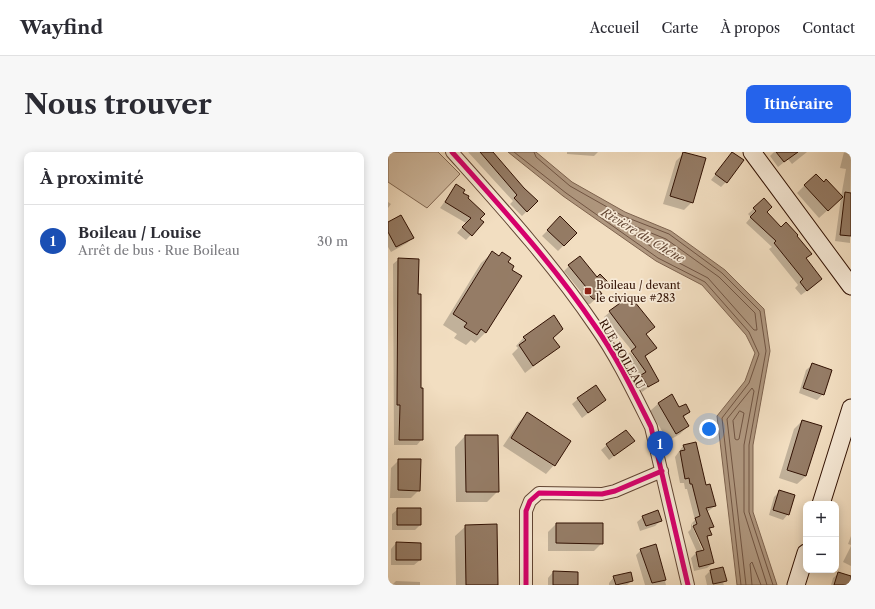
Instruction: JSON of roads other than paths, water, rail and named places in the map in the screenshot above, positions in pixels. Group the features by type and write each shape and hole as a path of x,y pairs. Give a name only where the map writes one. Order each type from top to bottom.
{"street":[{"name":"RUE BOILEAU","path":"452,152 518,226 595,326 652,427 688,585"},
{"path":"752,152 851,286"},
{"path":"822,501 851,408"},
{"path":"526,585 526,511 530,501 539,493 602,494 615,491 662,471"},
{"path":"796,585 803,563"}],"water":[{"name":"Rivière du Chêne","path":"508,152 536,152 572,182 625,212 671,231 725,270 764,309 770,351 753,445 753,512 777,585 737,585 717,416 745,381 755,353 746,335 702,285 656,261 563,196"}],"place":[{"name":"Boileau / devant le civique #283","path":"588,291"},
{"name":"Boileau / Louise","path":"660,464"}]}
